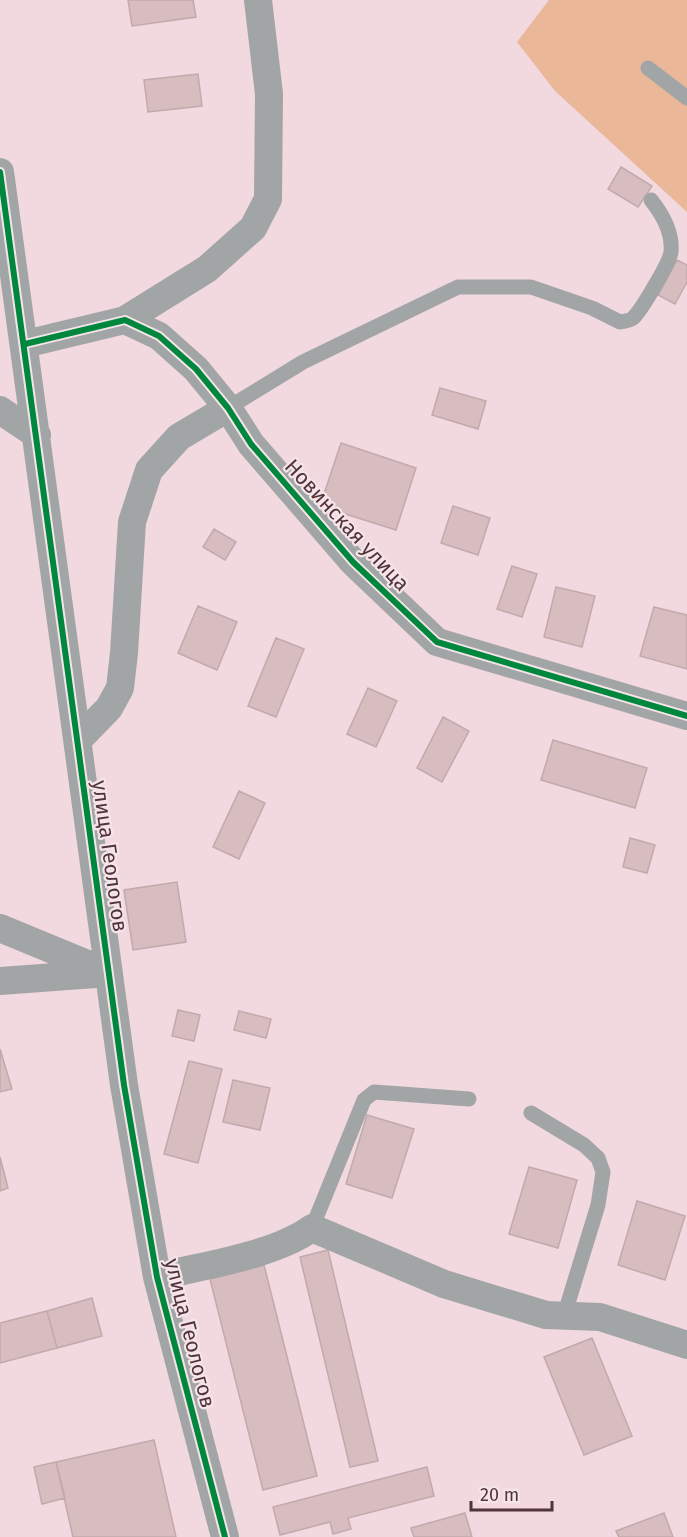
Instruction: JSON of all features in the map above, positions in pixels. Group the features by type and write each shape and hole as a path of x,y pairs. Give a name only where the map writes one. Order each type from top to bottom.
{"street":[{"path":"25,344 125,320 207,269 253,228 268,198 269,94 258,0"},
{"name":"улица Геологов","path":"0,172 124,1085 157,1276 225,1537"},
{"name":"Новинская улица","path":"125,320 159,336 196,369 228,408 252,444 353,562 437,642 687,716"},
{"path":"78,740 109,708 120,688 132,522 149,470 179,437 228,408"},
{"path":"0,410 37,435"},
{"path":"0,928 110,973"},
{"path":"0,981 110,973"},
{"path":"157,1276 244,1256 296,1240 312,1228 444,1284 546,1316 600,1317 687,1345"}],"lane":[{"path":"648,68 687,98"},
{"path":"228,408 303,362 458,287 531,287 592,308 620,322 632,319 644,305 671,254 670,238 664,216 651,200"},
{"path":"312,1228 364,1100 374,1092 469,1099"},
{"path":"531,1113 584,1145 598,1158 603,1172 598,1205 564,1316"}],"shaded area":[{"path":"549,0 687,0 687,212 555,91 517,42"}],"building":[{"path":"128,0 193,0 196,17 132,26"},
{"path":"198,74 202,106 148,112 144,80"},
{"path":"621,167 652,186 638,207 608,189"},
{"path":"677,260 687,265 687,282 675,304 658,295"},
{"path":"440,388 486,401 478,429 432,415"},
{"path":"341,443 416,468 396,530 320,506"},
{"path":"453,506 490,518 478,555 441,543"},
{"path":"214,529 236,542 225,560 203,547"},
{"path":"512,566 537,574 522,617 497,609"},
{"path":"556,587 595,596 582,647 544,637"},
{"path":"198,606 237,622 217,670 178,653"},
{"path":"654,607 687,615 687,669 640,656"},
{"path":"276,638 304,649 276,717 248,706"},
{"path":"368,688 397,701 376,747 347,734"},
{"path":"443,717 469,731 442,782 417,768"},
{"path":"553,740 647,768 635,808 541,780"},
{"path":"239,791 265,803 239,859 213,847"},
{"path":"630,838 655,845 647,873 623,867"},
{"path":"177,882 186,942 133,950 124,890"},
{"path":"178,1010 200,1015 194,1041 172,1036"},
{"path":"239,1011 271,1019 266,1038 234,1030"},
{"path":"0,1049 12,1089 0,1092"},
{"path":"189,1061 222,1069 198,1163 164,1154"},
{"path":"233,1080 270,1088 260,1130 223,1122"},
{"path":"367,1115 414,1129 392,1198 346,1184"},
{"path":"0,1157 8,1188 0,1191"},
{"path":"529,1167 577,1180 558,1248 509,1234"},
{"path":"637,1201 685,1216 665,1280 618,1265"},
{"path":"328,1250 378,1461 350,1467 300,1257"},
{"path":"264,1265 317,1476 263,1490 210,1279"},
{"path":"92,1298 102,1336 57,1348 47,1311"},
{"path":"47,1311 57,1348 0,1363 0,1323"},
{"path":"592,1338 632,1436 584,1455 544,1357"},
{"path":"154,1440 176,1537 73,1537 56,1462"},
{"path":"56,1462 65,1498 42,1504 34,1467"},
{"path":"427,1467 434,1496 348,1518 351,1529 333,1534 330,1522 280,1535 273,1507"},
{"path":"465,1513 472,1537 414,1537 411,1528"},
{"path":"664,1513 673,1537 619,1537 616,1531"}],"cycle path":[{"path":"0,172 124,1085 157,1277 225,1537"},
{"path":"25,344 125,320 159,336 196,369 228,408 251,444 353,562 437,642 687,716"}]}
